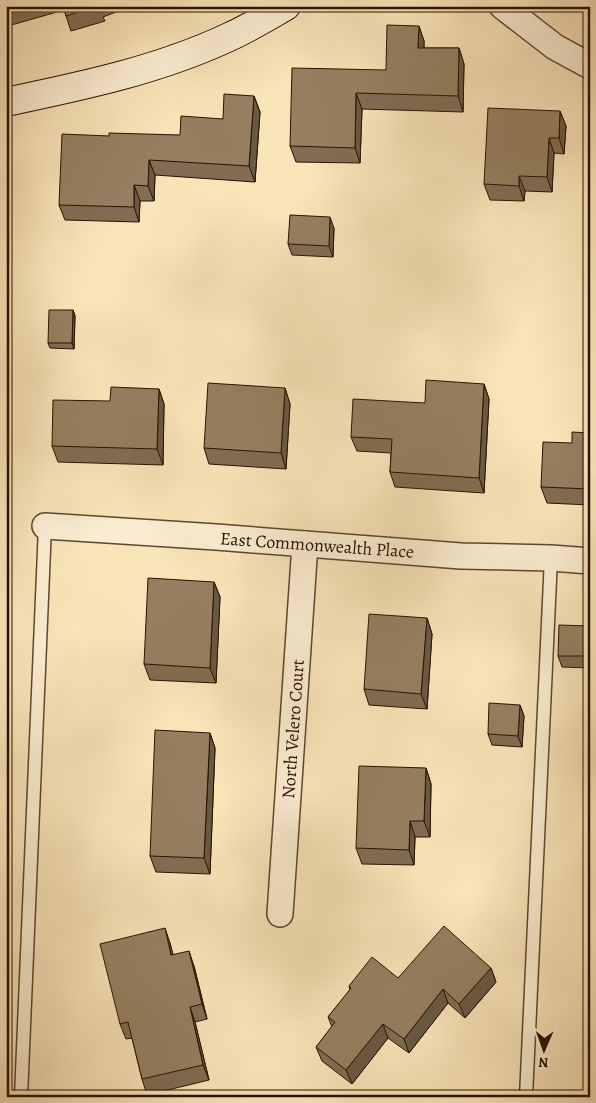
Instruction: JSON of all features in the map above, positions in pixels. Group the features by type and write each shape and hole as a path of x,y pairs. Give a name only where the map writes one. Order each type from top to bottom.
{"street":[{"path":"6,102 55,92 159,65 230,37 286,6"},
{"path":"502,6 555,47 590,66"},
{"name":"East Commonwealth Place","path":"45,526 461,556 590,561"},
{"name":"North Velero Court","path":"280,914 306,544"}],"lane":[{"path":"21,1097 45,526"},
{"path":"526,1097 551,558"}],"building":[{"path":"6,6 17,6 6,9"},
{"path":"63,6 97,6 66,16"},
{"path":"387,25 419,26 418,48 459,48 458,96 356,93 355,148 290,146 292,68 386,70"},
{"path":"224,94 254,96 249,166 149,160 148,186 134,185 134,207 59,205 62,134 109,136 109,133 180,135 181,116 223,119"},
{"path":"488,108 560,111 559,138 549,138 547,177 519,176 519,186 484,184"},
{"path":"290,215 330,217 329,246 288,244"},
{"path":"49,310 73,310 72,343 48,343"},
{"path":"426,380 484,384 479,478 390,472 392,439 351,437 353,399 425,403"},
{"path":"208,383 285,388 281,453 204,448"},
{"path":"111,387 159,389 157,449 52,446 53,400 110,401"},
{"path":"572,432 590,433 590,489 541,487 543,442 572,443"},
{"path":"148,578 214,582 210,668 144,664"},
{"path":"369,614 427,618 421,694 364,689"},
{"path":"559,625 589,626 589,656 558,656"},
{"path":"489,703 520,705 518,736 488,734"},
{"path":"155,730 210,733 204,858 150,856"},
{"path":"359,766 426,768 424,821 410,821 409,850 356,848"},
{"path":"444,926 491,968 459,1004 443,989 404,1039 383,1024 346,1070 316,1047 335,1022 328,1017 372,957 398,978"},
{"path":"165,928 171,955 189,951 202,1004 190,1007 203,1065 142,1079 128,1022 120,1024 100,944"}]}
